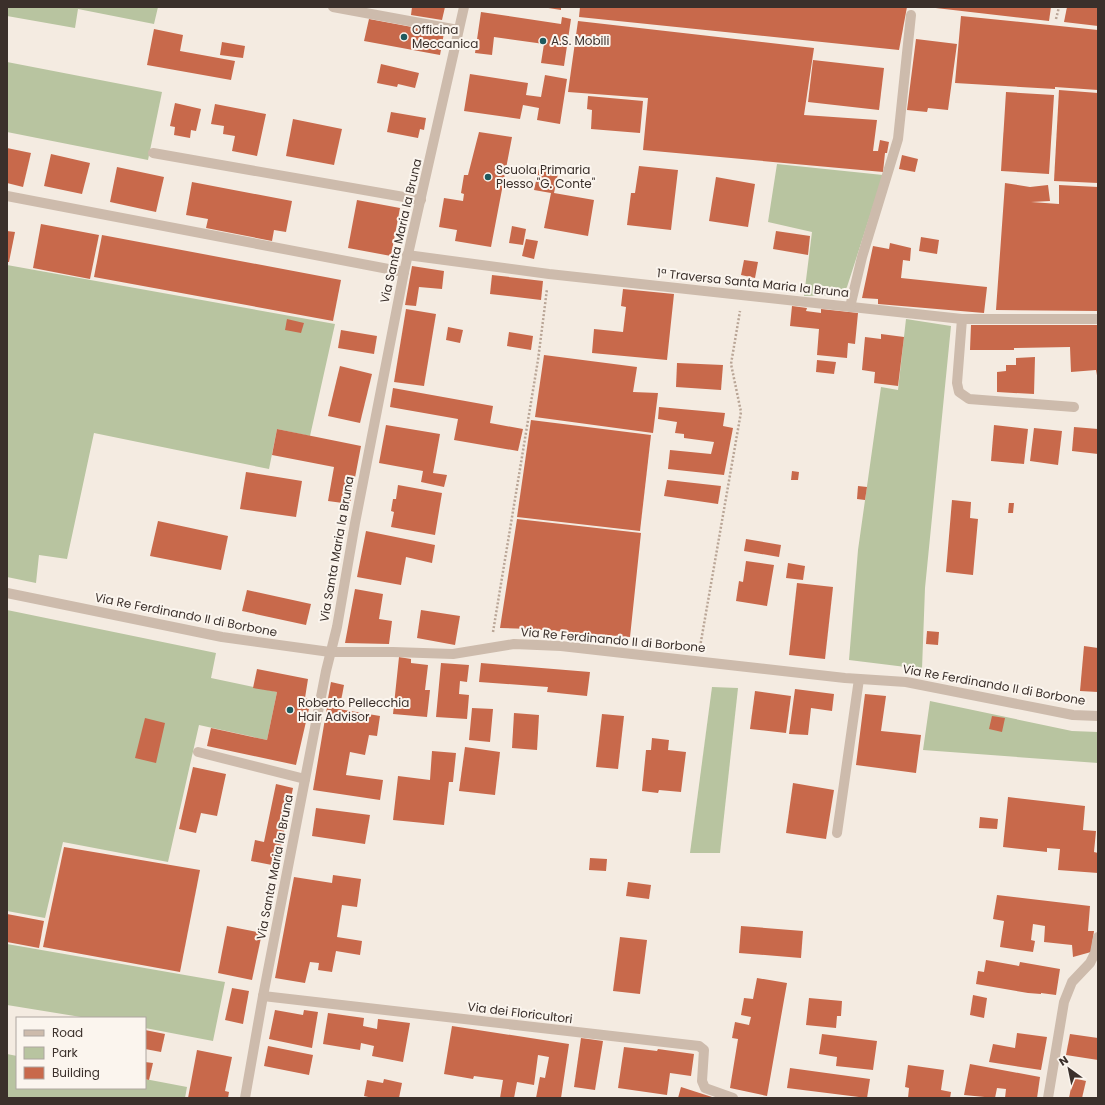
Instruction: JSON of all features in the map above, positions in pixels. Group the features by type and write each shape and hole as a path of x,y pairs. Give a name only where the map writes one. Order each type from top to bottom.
{"street":[{"path":"333,7 458,30"},
{"name":"Via Santa Maria la Bruna","path":"245,1098 263,996 330,652 337,627 355,523 407,255 421,200 464,7"},
{"path":"850,307 862,257 898,139 911,15"},
{"path":"153,153 421,200"},
{"path":"7,196 404,272"},
{"name":"1ª Traversa Santa Maria la Bruna","path":"407,255 549,274 962,319 1098,319"},
{"path":"962,319 957,383 959,392 969,399 1074,407"},
{"name":"Via Re Ferdinando II di Borbone","path":"7,593 222,637 330,652 453,654 514,644 561,646 858,679 906,682 1073,715 1098,716"},
{"path":"837,833 858,679"},
{"path":"198,752 305,779"},
{"path":"1048,1098 1064,1002 1072,982 1090,963 1095,953 1098,937"},
{"name":"Via dei Floricultori","path":"263,996 699,1046 704,1050 702,1081 705,1088 733,1098"}],"path":[{"path":"1056,19 1058,7"},
{"path":"490,647 538,360 549,274"},
{"path":"697,661 741,412 731,364 743,295"}],"green space":[{"path":"7,7 158,7 154,24 78,9 75,28 7,16"},
{"path":"7,62 162,92 148,160 7,132"},
{"path":"777,164 883,175 847,287 841,295 804,296 812,232 768,222"},
{"path":"7,265 335,324 310,436 277,429 269,469 94,433 67,559 39,555 36,583 7,577"},
{"path":"906,319 951,326 925,588 922,669 849,660 858,550 881,387 898,390"},
{"path":"7,610 216,653 211,678 277,692 267,740 199,725 168,862 63,842 45,918 7,911"},
{"path":"712,687 738,688 720,853 690,853"},
{"path":"930,701 1072,731 1098,732 1098,763 923,750"},
{"path":"7,944 225,982 213,1041 146,1028 146,1017 81,1017 7,1005"},
{"path":"7,1054 16,1056 16,1089 146,1089 146,1079 187,1087 185,1098 7,1098"}],"building":[{"path":"412,7 445,7 442,20 411,15"},
{"path":"542,7 561,7 561,10"},
{"path":"580,7 907,7 899,50 579,17"},
{"path":"927,7 1051,7 1049,21"},
{"path":"1067,7 1098,7 1098,26 1064,22"},
{"name":"A.S. Mobili","path":"481,12 561,24 562,17 571,19 564,66 541,63 544,44 494,37 492,55 475,53"},
{"path":"961,16 1098,30 1098,90 955,83"},
{"name":"Officina Meccanica","path":"369,19 444,33 440,55 364,41"},
{"path":"578,21 814,48 804,115 877,120 873,151 878,151 880,140 889,142 887,153 885,153 883,172 643,150 648,98 568,92"},
{"path":"154,29 183,35 180,51 235,61 231,80 147,65"},
{"path":"916,39 957,44 948,110 928,108 927,112 907,110"},
{"path":"222,42 245,46 243,58 220,55"},
{"path":"813,60 884,68 879,110 808,102"},
{"path":"381,64 419,73 415,88 398,84 397,87 377,83"},
{"path":"470,74 528,83 526,95 541,97 545,75 567,79 560,124 537,120 539,108 523,105 520,119 464,111"},
{"path":"1059,90 1098,93 1098,183 1054,181"},
{"path":"1006,92 1054,95 1049,174 1001,171"},
{"path":"588,96 643,101 640,133 591,129 592,110 587,109"},
{"path":"175,103 201,109 196,131 191,130 190,138 174,135 175,127 170,126"},
{"path":"215,104 266,114 257,156 232,151 235,136 223,134 224,126 211,124"},
{"path":"391,112 426,118 424,130 420,129 418,138 387,132"},
{"path":"293,119 342,129 334,165 286,156"},
{"path":"479,132 512,137 491,247 455,241 457,230 439,227 444,198 463,201 464,194 461,193 464,175 468,175"},
{"path":"7,148 31,153 23,187 7,183"},
{"path":"51,154 90,163 82,194 44,186"},
{"path":"902,155 918,159 915,172 899,169"},
{"path":"540,164 559,169 554,193 594,200 588,236 544,228 551,193 534,190"},
{"path":"639,166 678,170 671,230 627,225 631,193 635,193"},
{"path":"117,167 164,177 156,212 110,202"},
{"path":"716,177 755,184 748,227 709,221"},
{"path":"192,182 292,201 286,232 274,230 272,241 206,228 208,219 186,215"},
{"path":"1005,183 1030,187 1048,185 1050,201 1031,202 1059,204 1059,185 1098,187 1098,311 996,310"},
{"path":"357,200 400,208 391,256 348,248"},
{"path":"41,224 99,235 90,279 33,268"},
{"path":"512,226 526,229 523,245 509,243"},
{"path":"7,231 15,232 9,262 7,262"},
{"path":"776,231 810,236 808,255 773,249"},
{"path":"102,235 341,280 333,321 94,277"},
{"path":"921,237 939,240 937,254 919,251"},
{"path":"526,239 538,241 534,259 522,256"},
{"path":"890,243 911,248 910,261 903,260 901,278 987,287 984,313 878,304 878,299 862,298 873,246 889,249"},
{"path":"744,260 758,262 755,278 741,275"},
{"path":"412,266 444,271 442,289 419,287 416,306 405,305"},
{"path":"492,275 543,281 541,300 490,294"},
{"path":"623,289 674,294 667,360 592,353 594,329 623,332 626,307 621,306"},
{"path":"792,306 807,308 806,311 821,313 821,309 858,313 855,344 848,343 847,358 817,355 819,329 790,326"},
{"path":"406,309 436,314 424,386 394,382"},
{"path":"287,319 304,323 301,333 285,330"},
{"path":"971,325 1098,325 1098,381 1096,370 1071,372 1070,347 1014,348 1014,350 970,350"},
{"path":"448,327 463,330 460,343 446,340"},
{"path":"341,330 377,336 374,354 338,348"},
{"path":"509,332 533,336 531,350 507,346"},
{"path":"881,334 904,337 898,386 874,383 875,372 862,370 865,337 881,339"},
{"path":"544,355 637,367 633,392 658,393 653,433 535,417"},
{"path":"1035,357 1034,394 997,392 997,372 1006,371 1006,365 1016,365 1016,358"},
{"path":"817,360 836,362 834,374 816,372"},
{"path":"677,363 723,365 721,390 676,387"},
{"path":"340,366 372,374 360,423 328,416"},
{"path":"393,388 493,406 490,423 523,429 518,451 454,440 458,419 390,407"},
{"path":"659,407 725,413 723,426 733,428 724,475 668,469 670,450 711,454 714,442 684,438 684,434 675,433 677,422 658,419"},
{"path":"531,420 651,435 640,531 517,517"},
{"path":"386,425 440,434 433,473 447,475 444,487 421,482 423,471 379,463"},
{"path":"994,425 1028,429 1024,464 991,461"},
{"path":"1074,427 1098,429 1098,454 1072,451"},
{"path":"1034,428 1062,431 1058,465 1030,461"},
{"path":"277,429 361,446 350,504 328,501 334,467 272,455"},
{"path":"792,471 799,472 798,480 791,480"},
{"path":"246,472 302,481 296,517 240,509"},
{"path":"667,480 721,486 718,504 664,496"},
{"path":"398,485 442,493 435,535 391,527 394,512 391,511 393,499 396,499"},
{"path":"858,486 867,487 865,500 857,499"},
{"path":"952,500 971,502 970,518 978,519 973,575 946,572"},
{"path":"1009,503 1014,503 1013,513 1008,513"},
{"path":"517,519 641,533 630,637 500,628"},
{"path":"158,521 228,536 221,570 150,556"},
{"path":"366,531 435,545 432,563 406,557 401,585 357,577"},
{"path":"746,539 781,545 779,557 744,551"},
{"path":"746,561 774,565 767,606 736,601 739,581 743,582"},
{"path":"788,563 805,566 803,580 786,578"},
{"path":"797,583 833,587 825,659 789,655"},
{"path":"355,589 383,594 379,619 392,621 389,644 345,643"},
{"path":"247,590 311,604 306,625 242,611"},
{"path":"421,610 460,616 455,645 417,638"},
{"path":"927,631 939,632 938,645 926,644"},
{"path":"1084,646 1098,648 1098,692 1080,691"},
{"path":"399,657 411,659 411,663 428,665 425,690 430,690 427,717 393,714"},
{"path":"441,663 469,665 467,682 460,681 459,694 469,695 467,719 436,717"},
{"path":"481,663 590,672 587,696 547,692 548,687 479,682"},
{"path":"257,669 308,679 305,698 311,700 296,765 207,746 211,728 267,740 277,692 253,688"},
{"path":"331,682 344,685 340,706 327,704"},
{"path":"795,689 834,694 832,711 811,708 808,735 789,734"},
{"path":"755,691 791,696 786,733 750,729"},
{"path":"865,694 886,696 881,731 921,735 916,773 856,765"},
{"path":"327,707 380,716 377,736 369,735 365,755 350,752 346,775 383,780 380,800 313,790"},
{"path":"472,708 493,709 490,742 469,740"},
{"path":"514,713 539,715 537,750 512,748"},
{"path":"602,714 624,716 618,769 596,767"},
{"path":"992,716 1005,718 1002,732 989,729"},
{"path":"145,718 165,723 156,763 135,758"},
{"path":"652,738 669,740 668,750 686,752 681,792 659,790 658,793 642,791 646,750 651,750"},
{"path":"465,747 500,752 495,795 459,791"},
{"path":"432,751 456,753 453,782 449,782 444,825 393,820 398,776 430,780"},
{"path":"193,767 226,774 217,816 201,813 196,833 179,829"},
{"path":"793,783 834,790 826,839 786,833"},
{"path":"276,784 293,788 277,866 251,861 255,840 264,842"},
{"path":"1008,797 1085,806 1083,830 1096,831 1094,852 1098,853 1098,873 1058,870 1060,849 1047,848 1047,852 1003,847"},
{"path":"316,808 370,815 365,844 312,836"},
{"path":"980,817 998,819 997,829 979,828"},
{"path":"64,847 200,870 180,972 43,947"},
{"path":"590,858 607,859 606,871 589,870"},
{"path":"333,875 361,879 357,907 342,905 337,937 362,941 360,955 336,951 332,972 318,970 319,963 310,962 305,983 275,978 294,877 332,883"},
{"path":"628,882 651,885 649,899 626,896"},
{"path":"997,895 1090,906 1088,931 1094,931 1091,952 1073,957 1072,945 1044,942 1045,926 1033,924 1031,940 1035,941 1033,952 1000,947 1004,921 993,919"},
{"path":"7,914 44,921 39,948 7,942"},
{"path":"227,926 262,933 252,980 218,973"},
{"path":"741,926 803,931 801,958 739,953"},
{"path":"620,937 647,940 640,994 613,991"},
{"path":"986,960 1019,966 1020,962 1060,969 1056,995 1028,993 976,984 978,971 984,972"},
{"path":"757,978 787,983 767,1096 730,1088 738,1039 732,1038 735,1022 749,1025 751,1017 741,1015 744,998 753,999"},
{"path":"232,988 249,991 243,1024 225,1020"},
{"path":"973,995 987,998 984,1018 970,1015"},
{"path":"809,998 842,1001 841,1016 837,1016 836,1028 806,1025"},
{"path":"275,1010 303,1015 304,1010 318,1012 312,1048 269,1039"},
{"path":"328,1013 364,1018 363,1026 377,1029 378,1019 410,1023 403,1062 372,1056 374,1046 361,1043 360,1050 323,1044"},
{"path":"452,1026 569,1044 561,1098 536,1098 540,1077 545,1078 549,1057 538,1055 534,1085 517,1082 514,1098 500,1098 503,1080 474,1076 473,1079 444,1074"},
{"path":"146,1030 165,1034 161,1052 146,1049"},
{"path":"1017,1033 1047,1037 1041,1070 989,1062 993,1044 1015,1048"},
{"path":"822,1034 877,1041 873,1070 836,1066 837,1057 819,1054"},
{"path":"1070,1034 1098,1038 1098,1060 1066,1055"},
{"path":"581,1038 603,1041 595,1090 574,1087"},
{"path":"268,1046 313,1055 309,1075 264,1066"},
{"path":"624,1047 657,1051 658,1049 694,1054 691,1076 670,1073 667,1095 618,1088"},
{"path":"197,1050 232,1057 225,1091 229,1092 228,1098 188,1098"},
{"path":"146,1062 153,1063 149,1080 146,1079"},
{"path":"970,1064 1040,1077 1037,1098 1005,1098 1006,1089 997,1088 995,1098 964,1095"},
{"path":"908,1065 944,1070 941,1090 951,1092 950,1098 908,1098 909,1088 905,1087"},
{"path":"790,1068 870,1079 867,1098 787,1088"},
{"path":"1073,1078 1086,1081 1082,1098 1069,1098"},
{"path":"384,1079 402,1083 399,1098 373,1098 364,1096 367,1080 383,1083"},
{"path":"681,1087 712,1097 712,1098 678,1098"}],"place":[{"name":"Officina Meccanica","path":"404,37"},
{"name":"A.S. Mobili","path":"543,41"},
{"name":"Scuola Primaria Plesso \"G. Conte\"","path":"488,177"},
{"name":"Roberto Pellecchia Hair Advisor","path":"290,710"}]}
